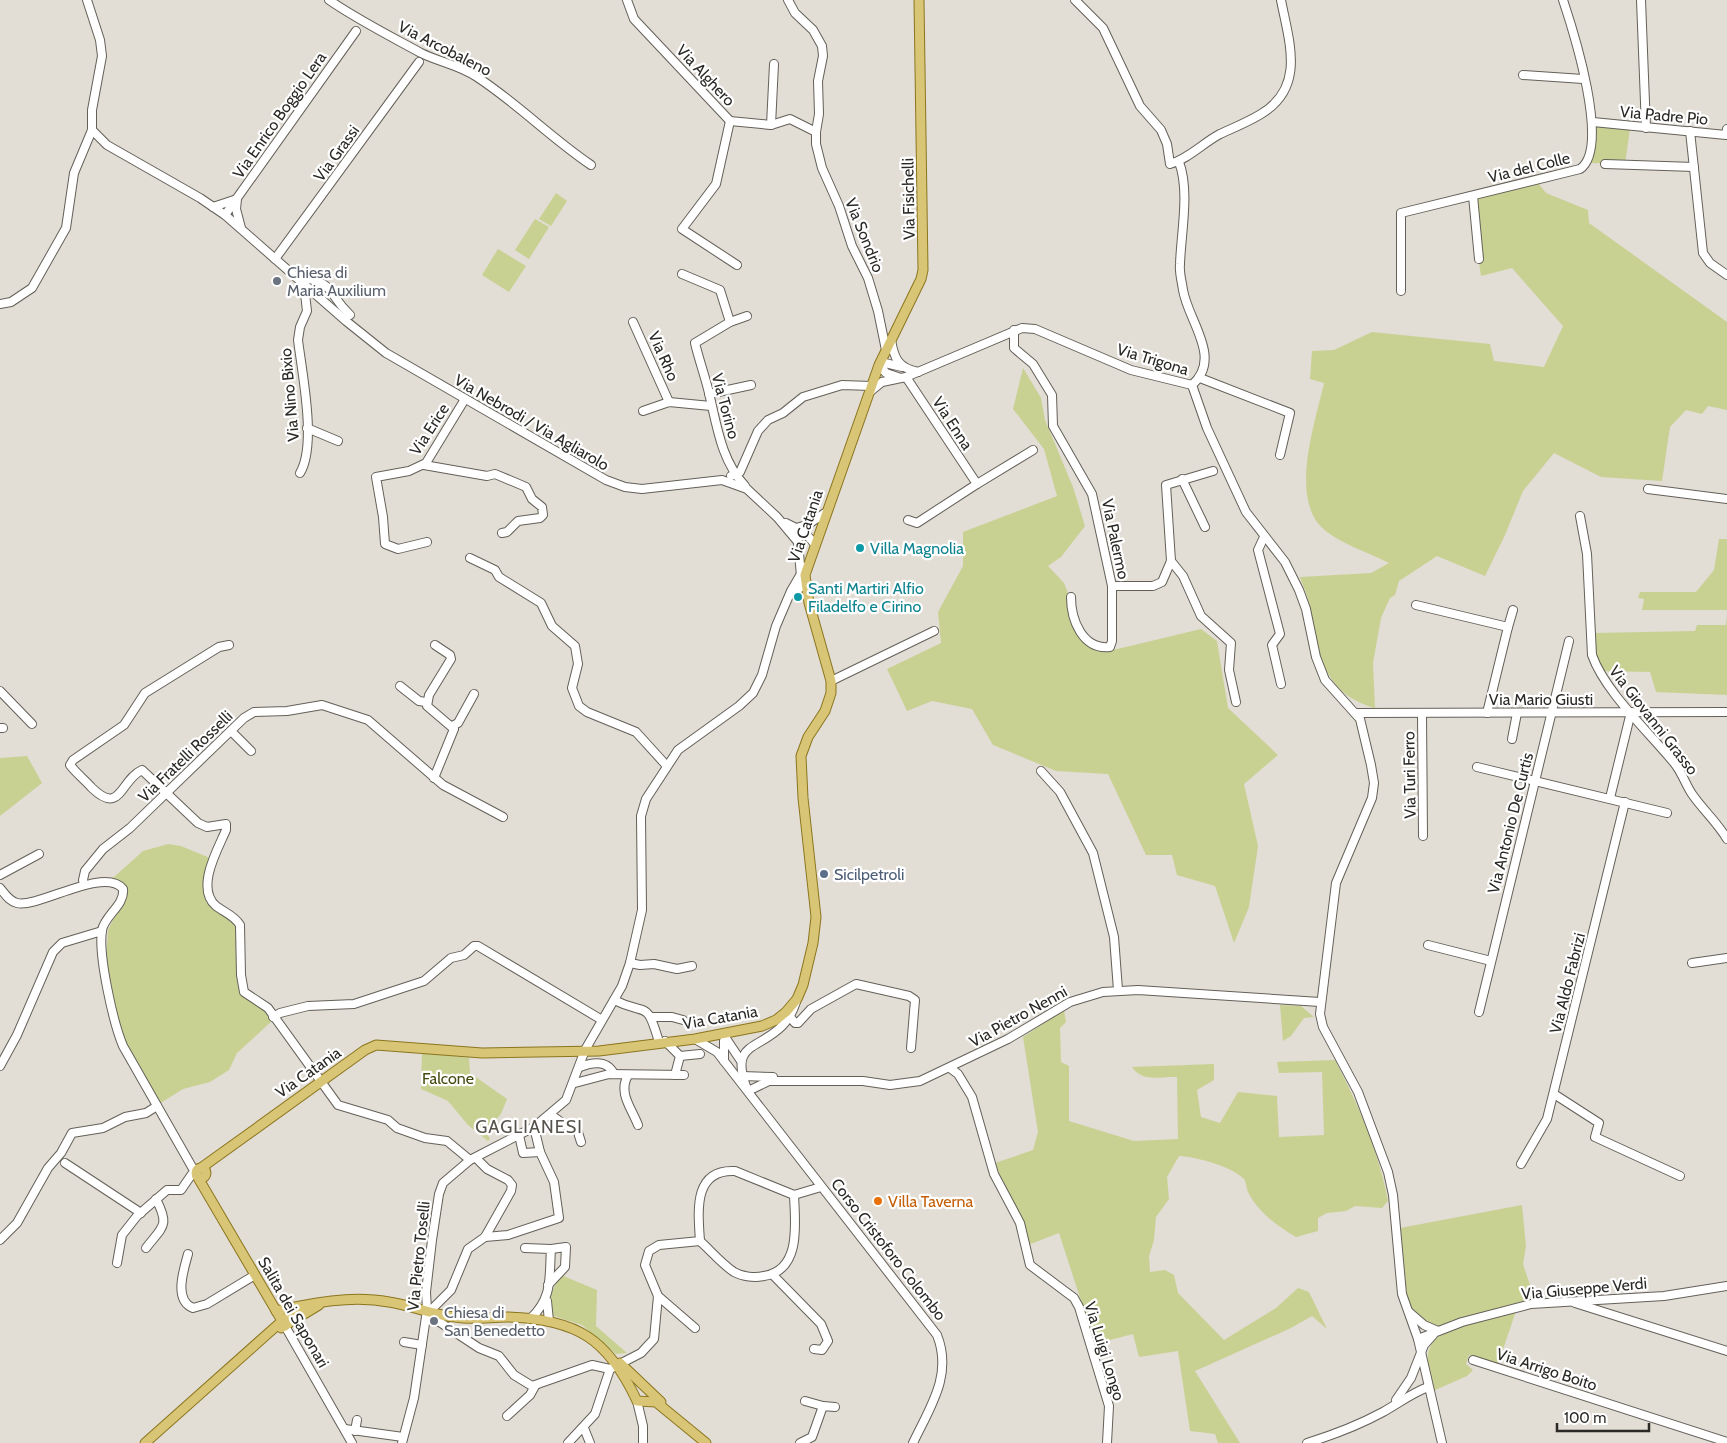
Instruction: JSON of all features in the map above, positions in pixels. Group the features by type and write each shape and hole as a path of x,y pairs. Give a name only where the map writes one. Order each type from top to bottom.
{"main road":[{"name":"Via Fisichelli","path":"871,386 886,350 921,279 924,261 919,0"},
{"name":"Via Catania","path":"200,1173 216,1156 376,1045 495,1053 599,1051 662,1041 695,1039 726,1034 762,1026 788,1015 797,999 813,944 816,917 803,798 801,756 808,737 828,702 831,681 806,595 803,580 804,566 814,544 871,386"},
{"name":"Salita dei Saponari","path":"200,1173 209,1197 283,1323"},
{"path":"283,1323 326,1301"},
{"path":"276,1311 326,1301 387,1301 459,1318 531,1318 549,1321 578,1330 611,1356 638,1401 651,1400 673,1415 706,1443"},
{"path":"145,1443 267,1335 307,1304"},
{"path":"616,1366 656,1397 673,1415"}],"street":[{"path":"0,304 11,302 32,288 62,236 68,220 74,173 92,130 92,110 102,56 100,40 87,0"},
{"name":"Via Arcobaleno","path":"329,0 364,23 421,53 445,61 476,76 531,117 563,146 591,165"},
{"name":"Via Alghero","path":"627,0 634,19 730,121 771,125 790,119 816,132"},
{"name":"Via Sondrio","path":"788,0 795,13 813,30 823,51 818,81 819,118 816,132 822,168 839,206 852,246 873,294 886,350"},
{"name":"Via Trigona","path":"866,399 876,386 882,382 918,372 1014,330 1035,329 1131,370 1192,385 1200,378 1205,350 1186,307 1181,276 1183,195 1174,163 1161,130 1140,106 1103,28 1075,0"},
{"path":"1174,163 1208,140 1260,115 1282,96 1288,86 1291,68 1281,0"},
{"name":"Via del Colle","path":"1401,292 1401,214 1580,169 1585,166 1592,144 1593,122 1577,44 1563,0"},
{"path":"1641,0 1646,128"},
{"name":"Via Enrico Boggio Lera","path":"225,215 356,31"},
{"name":"Via Grassi","path":"275,260 419,62"},
{"path":"771,125 774,64"},
{"path":"1523,76 1584,79"},
{"path":"730,121 716,184 682,229 737,265"},
{"name":"Via Padre Pio","path":"1593,122 1726,135 1727,129"},
{"name":"Via Nebrodi / Via Agliarolo","path":"92,130 107,145 176,184 225,215 304,285 348,318 392,357 615,484 642,489 722,480"},
{"path":"1690,131 1703,253 1710,263 1727,275"},
{"path":"1605,164 1694,167"},
{"path":"1473,196 1479,259"},
{"path":"213,206 237,199 236,209 242,230"},
{"path":"261,247 274,250 285,246 284,257 290,273 322,282 333,290 348,318"},
{"path":"682,274 720,290 730,322 747,316"},
{"name":"Via Nino Bixio","path":"300,473 307,460 307,428 298,340 300,327 307,311 304,285"},
{"name":"Via Rho","path":"633,322 669,402"},
{"name":"Via Torino","path":"730,322 694,343 709,394 718,437 735,475 777,517"},
{"name":"Via Palermo","path":"1014,330 1014,348 1034,364 1052,395 1054,426 1092,494 1112,586 1112,641 1107,648 1090,642 1082,634 1073,618 1071,597"},
{"path":"891,340 894,354 902,367"},
{"path":"904,377 886,373 879,365 886,363 918,372"},
{"name":"Via Enna","path":"904,377 977,484"},
{"path":"1200,378 1290,413 1280,456"},
{"path":"709,394 751,385"},
{"path":"722,480 740,472 758,431 768,420 783,413 803,397 842,385 871,386"},
{"path":"1192,385 1207,428 1246,512 1285,562 1300,590 1306,608 1316,658 1325,680 1360,719 1364,732 1374,784 1372,798 1336,884 1320,1002 1323,1026 1358,1092 1388,1172 1393,1195 1402,1294 1418,1340 1442,1443"},
{"name":"Via Erice","path":"427,542 398,550 385,544 376,477 408,471 424,465 430,460 464,399"},
{"path":"643,411 669,402 711,406"},
{"path":"307,428 338,441"},
{"path":"908,520 917,523 1033,450"},
{"path":"424,465 486,476 495,474 526,486 532,499 542,507 543,515 540,518 518,521 508,532 502,534"},
{"path":"1112,586 1158,584 1165,578 1170,561 1166,484 1213,471"},
{"path":"1182,479 1205,527"},
{"path":"722,480 747,489"},
{"path":"1648,489 1727,499"},
{"path":"795,528 807,525 825,513"},
{"name":"Via Giovanni Grasso","path":"1580,516 1587,554 1592,655 1601,674 1676,766 1692,793 1723,825 1727,839"},
{"path":"777,517 804,532 814,544"},
{"path":"777,517 795,537 804,566"},
{"path":"795,537 814,544"},
{"path":"1264,537 1258,550 1280,634 1272,645 1281,684"},
{"path":"470,558 495,570 507,583 541,603 552,626 575,646 578,664 572,688 579,706 587,712 636,732 666,765"},
{"path":"1170,561 1180,569 1201,616 1231,643 1229,670 1236,702"},
{"name":"Via Pietro Toselli","path":"402,1440 414,1398 422,1345 432,1312 426,1292 439,1194 443,1183 451,1174 473,1159 534,1127 551,1115 566,1100 575,1083 585,1050 622,986 630,963 642,910 641,816 646,799 666,765 684,744 739,706 753,693 762,675 773,635 804,566"},
{"path":"803,580 793,592 806,595"},
{"path":"1416,605 1508,628"},
{"path":"1488,713 1513,610"},
{"path":"831,681 934,632"},
{"name":"Via Antonio De Curtis","path":"1479,1012 1569,640"},
{"path":"426,702 451,659 450,655 435,644"},
{"path":"229,645 219,647 145,693 124,725 71,763 72,768 104,798 113,799 142,770 198,823 207,827 226,824 226,830 208,870 211,899 216,906 236,920 240,926 241,975 244,992 268,1008 338,1105 388,1120 397,1128 425,1138 447,1141 487,1169 508,1180 512,1185 510,1193 486,1237 468,1249 451,1290 432,1312 438,1321 479,1348 496,1354 514,1375 535,1386"},
{"path":"400,686 419,701 426,702"},
{"path":"0,691 32,724"},
{"path":"452,726 458,723 474,694"},
{"path":"426,702 427,706 454,729 434,778"},
{"name":"Via Fratelli Rosselli","path":"84,885 82,880 86,871 103,849 130,828 231,730 254,712 287,711 327,706 373,723 434,778 460,796 503,817"},
{"path":"1610,798 1631,712"},
{"name":"Via Mario Giusti","path":"1355,713 1727,712"},
{"path":"1512,739 1517,713"},
{"name":"Via Turi Ferro","path":"1422,714 1423,836"},
{"path":"231,730 251,751"},
{"path":"1477,767 1667,813"},
{"path":"1041,771 1060,792 1093,853 1114,938 1118,990"},
{"name":"Via Aldo Fabrizi","path":"1521,1164 1545,1127 1625,802"},
{"path":"0,875 39,854"},
{"path":"0,888 9,899 25,904 84,885 116,885 123,889 123,896 105,922 102,931 104,962 118,1035 187,1159 200,1173"},
{"path":"0,1066 17,1035 53,952 62,943 102,931"},
{"path":"1428,945 1491,961"},
{"path":"273,1017 280,1013 308,1006 354,1004 402,989 424,981 451,958 464,955 474,946 478,946 602,1020"},
{"path":"1692,963 1727,958"},
{"path":"630,963 640,965 654,964 677,969 692,966"},
{"path":"741,1061 748,1048 782,1027 788,1015 795,1024 798,1023 811,1009 856,984 900,994 915,1000 911,1048"},
{"name":"Via Pietro Nenni","path":"793,1080 900,1085 920,1081 1008,1039 1083,996 1118,990 1320,1002"},
{"path":"614,1000 644,1009 651,1016 662,1041 680,1056 700,1054"},
{"path":"651,1016 672,1017 683,1020"},
{"path":"726,1034 741,1061 742,1076 748,1091"},
{"path":"724,1061 722,1050 726,1034"},
{"path":"695,1039 711,1047 724,1061 739,1084 748,1091"},
{"path":"675,1076 680,1056"},
{"path":"580,1067 593,1062 605,1065 614,1074"},
{"name":"Via Luigi Longo","path":"950,1068 958,1074 972,1097 994,1174 1020,1223 1030,1265 1074,1298 1079,1308 1109,1406 1107,1443"},
{"path":"575,1083 608,1074 684,1075"},
{"path":"628,1075 624,1083 624,1092 638,1125"},
{"path":"742,1076 793,1080"},
{"path":"748,1091 769,1081 793,1080"},
{"name":"Corso Cristoforo Colombo","path":"748,1091 921,1312 940,1343 943,1359 942,1375 913,1443"},
{"path":"1554,1094 1599,1124 1595,1137 1680,1176"},
{"path":"0,1240 17,1223 48,1168 61,1153 72,1133 103,1128 124,1117 146,1113 157,1106"},
{"path":"551,1115 568,1126 576,1126 582,1142"},
{"path":"486,1237 508,1235 557,1221 560,1218 554,1182 540,1152 534,1127"},
{"path":"519,1135 523,1152 540,1152"},
{"path":"65,1163 141,1213"},
{"path":"700,1241 702,1190 706,1182 718,1173 735,1171 794,1195 822,1187"},
{"path":"117,1263 122,1235 141,1213 167,1190 181,1190 187,1178 192,1174 200,1173"},
{"path":"695,1328 658,1296 645,1265 650,1251 659,1246 700,1241 741,1275 761,1277 772,1274 786,1262 794,1247 796,1233 794,1195"},
{"path":"146,1248 164,1221 164,1214 156,1199"},
{"path":"525,1248 551,1249 566,1247 565,1267 548,1286"},
{"path":"549,1321 547,1298 551,1249"},
{"path":"188,1254 182,1285 185,1303 193,1308 207,1304 255,1275"},
{"path":"772,1274 821,1324 828,1341 826,1348 822,1350 814,1349"},
{"name":"Via Giuseppe Verdi","path":"1418,1340 1462,1322 1523,1306 1571,1302 1587,1304 1673,1295 1727,1286"},
{"path":"507,1416 530,1395 535,1386 592,1365 616,1366 641,1353 652,1342 655,1333 658,1296"},
{"path":"531,1318 541,1309 547,1298"},
{"path":"1587,1304 1727,1351"},
{"path":"1386,1410 1402,1393 1427,1342 1438,1331 1424,1325 1406,1309"},
{"name":"Salita dei Saponari","path":"283,1323 352,1443"},
{"path":"404,1342 422,1345"},
{"name":"Via Arrigo Boito","path":"1473,1360 1727,1442"},
{"path":"568,1443 595,1414 616,1366"},
{"path":"1411,1378 1425,1375"},
{"path":"1409,1394 1425,1375"},
{"path":"1307,1443 1334,1435 1386,1410 1409,1394 1428,1387"},
{"path":"632,1390 642,1388 656,1397"},
{"path":"638,1401 642,1420 643,1443"},
{"path":"805,1401 835,1407"},
{"path":"800,1443 812,1437 823,1406"},
{"path":"355,1431 357,1420"},
{"path":"584,1428 590,1443"},
{"path":"345,1430 402,1440"}],"green space":[{"path":"1596,125 1630,129 1625,164 1590,163 1595,148"},
{"path":"1538,183 1546,193 1588,210 1589,223 1727,322 1727,410 1708,406 1702,414 1686,410 1670,427 1662,481 1601,477 1554,453 1523,491 1505,535 1485,576 1437,556 1399,581 1395,595 1390,598 1381,618 1373,663 1375,708 1362,704 1342,691 1322,662 1312,629 1309,603 1300,577 1371,573 1389,563 1349,545 1327,532 1315,519 1308,502 1306,483 1307,462 1324,383 1310,379 1312,351 1334,350 1372,332 1490,344 1494,361 1544,367 1563,326 1512,268 1481,276 1479,263 1482,262 1477,198"},
{"path":"556,193 567,201 551,226 539,219"},
{"path":"535,219 549,227 529,259 515,250"},
{"path":"498,249 526,266 509,292 482,275"},
{"path":"1023,368 1041,398 1045,420 1073,487 1085,526 1061,557 1048,566 1064,583 1068,593 1069,608 1074,627 1109,651 1201,629 1217,641 1228,708 1278,755 1244,784 1258,846 1249,907 1234,943 1215,886 1177,875 1172,855 1146,855 1108,774 1056,771 993,745 972,709 932,701 907,711 887,669 941,643 938,612 963,566 963,532 1057,496 1044,449 1013,409"},
{"path":"1719,539 1727,539 1727,610 1642,610 1644,599 1638,598 1640,592 1696,592 1714,570"},
{"path":"1727,615 1727,695 1656,692 1650,672 1600,671 1596,664 1594,633 1695,631 1697,625 1726,625"},
{"path":"27,756 42,783 0,816 0,758"},
{"path":"168,844 181,846 210,858 207,869 206,902 236,923 242,990 266,1009 272,1021 237,1053 229,1070 210,1082 183,1089 159,1104 122,1037 106,962 108,930 127,891 126,888 103,880 114,877 143,851"},
{"path":"1280,1005 1301,1006 1314,1017 1304,1018 1291,1036 1283,1041"},
{"path":"1064,1010 1066,1022 1060,1028 1061,1062 1069,1066 1069,1121 1134,1141 1178,1139 1177,1077 1147,1077 1136,1072 1132,1067 1214,1064 1214,1080 1197,1090 1201,1117 1220,1123 1238,1092 1277,1096 1279,1137 1324,1135 1322,1072 1279,1073 1277,1062 1335,1060 1367,1129 1379,1164 1388,1201 1382,1208 1355,1206 1346,1211 1327,1213 1318,1218 1318,1231 1296,1237 1275,1223 1257,1206 1248,1192 1243,1178 1222,1166 1204,1160 1179,1156 1167,1177 1169,1199 1156,1217 1154,1240 1149,1256 1150,1272 1165,1270 1174,1275 1178,1293 1224,1340 1276,1308 1298,1288 1309,1292 1327,1329 1312,1316 1289,1329 1195,1371 1240,1443 1218,1443 1215,1434 1190,1431 1178,1351 1139,1357 1133,1334 1095,1344 1059,1233 1028,1245 995,1163 1033,1150 1038,1132 1023,1037"},
{"name":"Falcone","path":"422,1052 469,1058 470,1073 507,1099 501,1114 485,1131 490,1139 488,1141 468,1125 448,1101 421,1089"},
{"path":"1522,1205 1526,1246 1523,1264 1534,1297 1514,1305 1438,1327 1416,1315 1408,1303 1400,1228"},
{"path":"561,1275 597,1290 596,1326 627,1353 616,1354 582,1325 551,1315 550,1295"},
{"path":"1516,1311 1498,1364 1469,1355 1466,1364 1473,1370 1467,1376 1433,1391 1429,1374 1428,1356 1431,1345 1437,1338 1457,1327"}],"place":[{"name":"Chiesa di Maria Auxilium","path":"277,281"},
{"name":"Villa Magnolia","path":"860,548"},
{"name":"Santi Martiri Alfio Filadelfo e Cirino","path":"798,597"},
{"name":"Sicilpetroli","path":"824,874"},
{"name":"Villa Taverna","path":"878,1201"},
{"name":"Chiesa di San Benedetto","path":"434,1321"}],"district":[{"name":"GAGLIANESI","path":"529,1127"}]}
